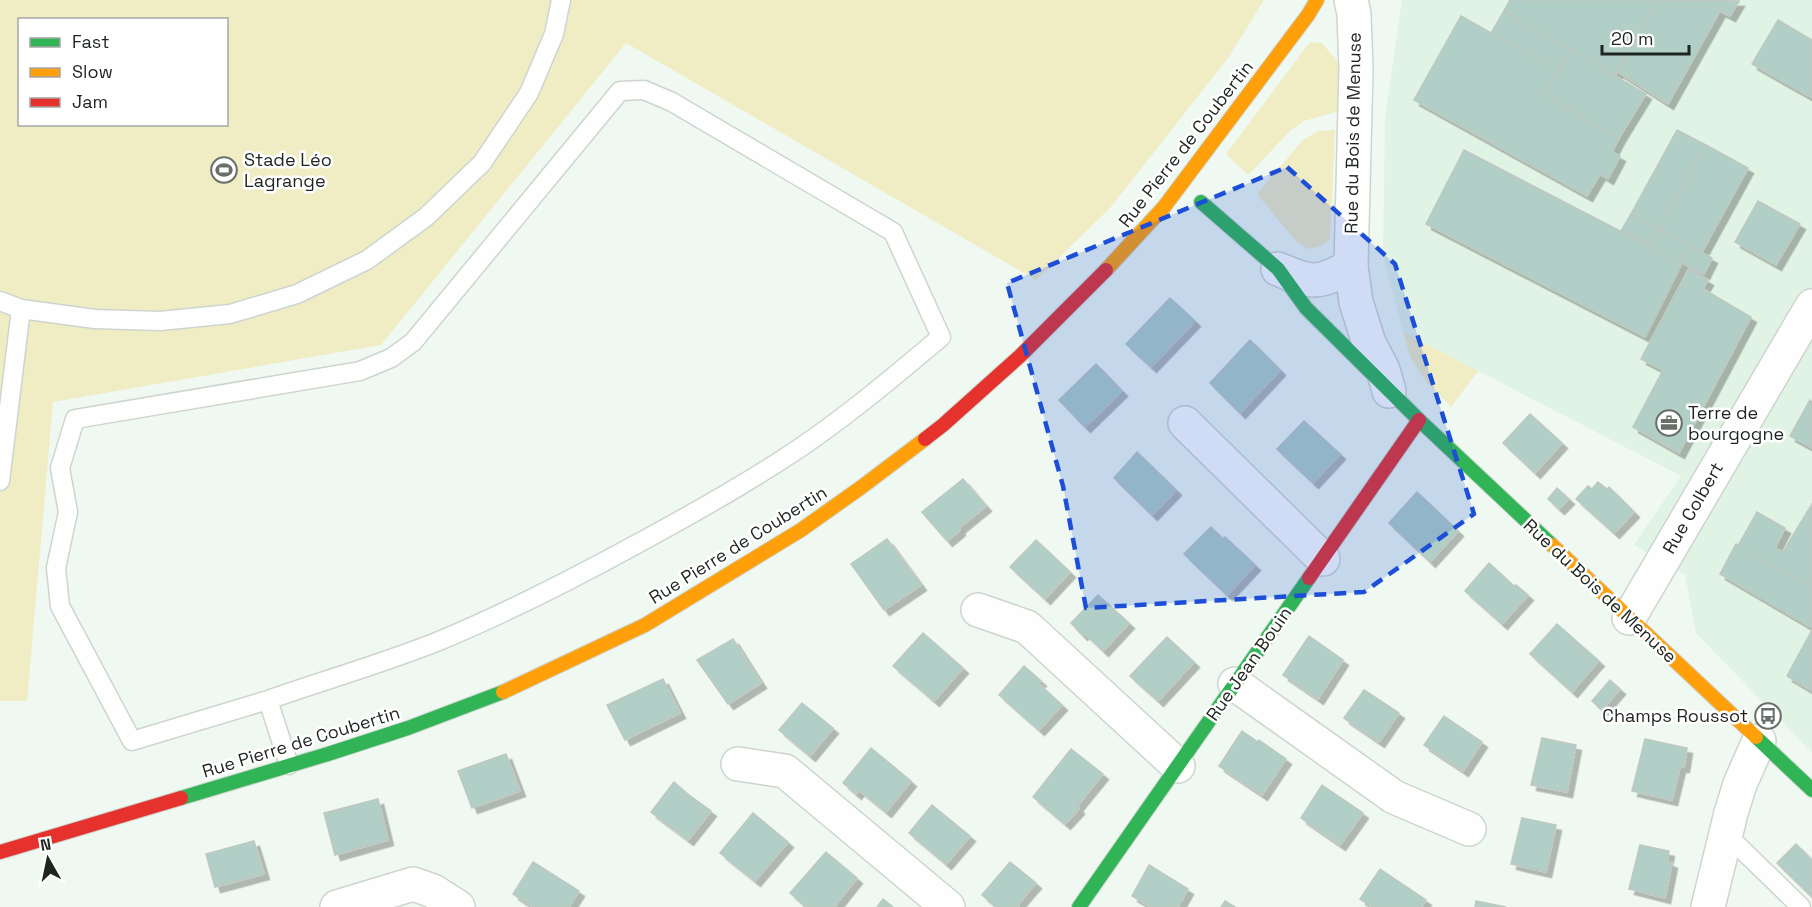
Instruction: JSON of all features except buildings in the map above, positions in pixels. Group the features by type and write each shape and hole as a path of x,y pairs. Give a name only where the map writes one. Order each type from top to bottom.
{"main road":[{"name":"Rue Pierre de Coubertin","path":"0,852 408,728 514,688 645,625 801,530 943,425 1020,357 1088,289 1164,207 1317,0"},
{"name":"Rue du Bois de Menuse","path":"1201,202 1278,269 1306,308 1419,420 1812,790"},
{"name":"Rue Jean Bouin","path":"1084,906 1178,766 1419,420"}],"street":[{"name":"Rue du Bois de Menuse","path":"1352,0 1356,69 1351,266 1356,302 1369,343 1383,370 1389,391"},
{"path":"1164,207 1201,202 1209,147"},
{"name":"Rue du Bois de Menuse","path":"1278,269 1312,280 1329,278 1351,266"},
{"name":"Rue Colbert","path":"1629,618 1810,312"},
{"path":"1185,423 1323,559"},
{"path":"978,610 1027,627 1178,766"},
{"path":"1235,684 1394,797 1469,829"},
{"path":"1708,907 1740,784 1759,741"},
{"path":"738,764 784,771 948,907"},
{"path":"337,907 413,884 433,891 458,907"}],"lane":[{"path":"0,301 21,309 95,319 160,321 230,314 297,294 367,260 426,217 482,163 529,93 554,34 561,0"},
{"path":"644,90 672,102 893,232 941,337 837,422 784,459 727,493 552,589 439,641 268,700 132,741 60,606 56,568 68,512 60,468 75,419 360,371 391,358 413,342 620,91 644,90"},
{"path":"0,481 21,309"},
{"path":"268,700 289,765"},
{"path":"1726,834 1801,907"}],"highlighted area":[{"path":"1287,167 1395,264 1474,514 1364,592 1086,608 1063,486 1007,283"}],"shaded area":[{"path":"0,0 1264,0 1228,58 1110,208 1036,280 626,43 381,345 53,402 27,701 0,701"},
{"path":"1402,0 1812,0 1812,753 1696,633 1685,575 1634,545 1681,476 1403,332 1383,255 1385,118"},
{"path":"1310,42 1322,43 1339,64 1339,111 1304,121 1291,130 1248,175 1226,154"},
{"path":"1335,130 1330,239 1322,246 1308,249 1296,241 1257,194 1303,140 1318,131"},
{"path":"1403,332 1478,371 1451,407 1425,380 1411,358"}],"traffic: fast":[{"path":"1201,202 1278,269 1306,308 1419,420 1552,545"},
{"path":"1079,907 1309,578"},
{"path":"181,798 408,728 503,692"},
{"path":"1756,737 1812,790"}],"traffic: slow":[{"path":"1106,270 1164,207 1317,0"},
{"path":"503,692 645,625 801,530 925,439"},
{"path":"1552,545 1756,737"}],"traffic: jam":[{"path":"925,439 1020,356 1106,270"},
{"path":"1309,578 1419,420"},
{"path":"0,852 181,798"}],"place":[{"name":"Stade Léo Lagrange","path":"224,170"},
{"name":"Terre de bourgogne","path":"1669,423"},
{"name":"Champs Roussot","path":"1768,716"}]}
